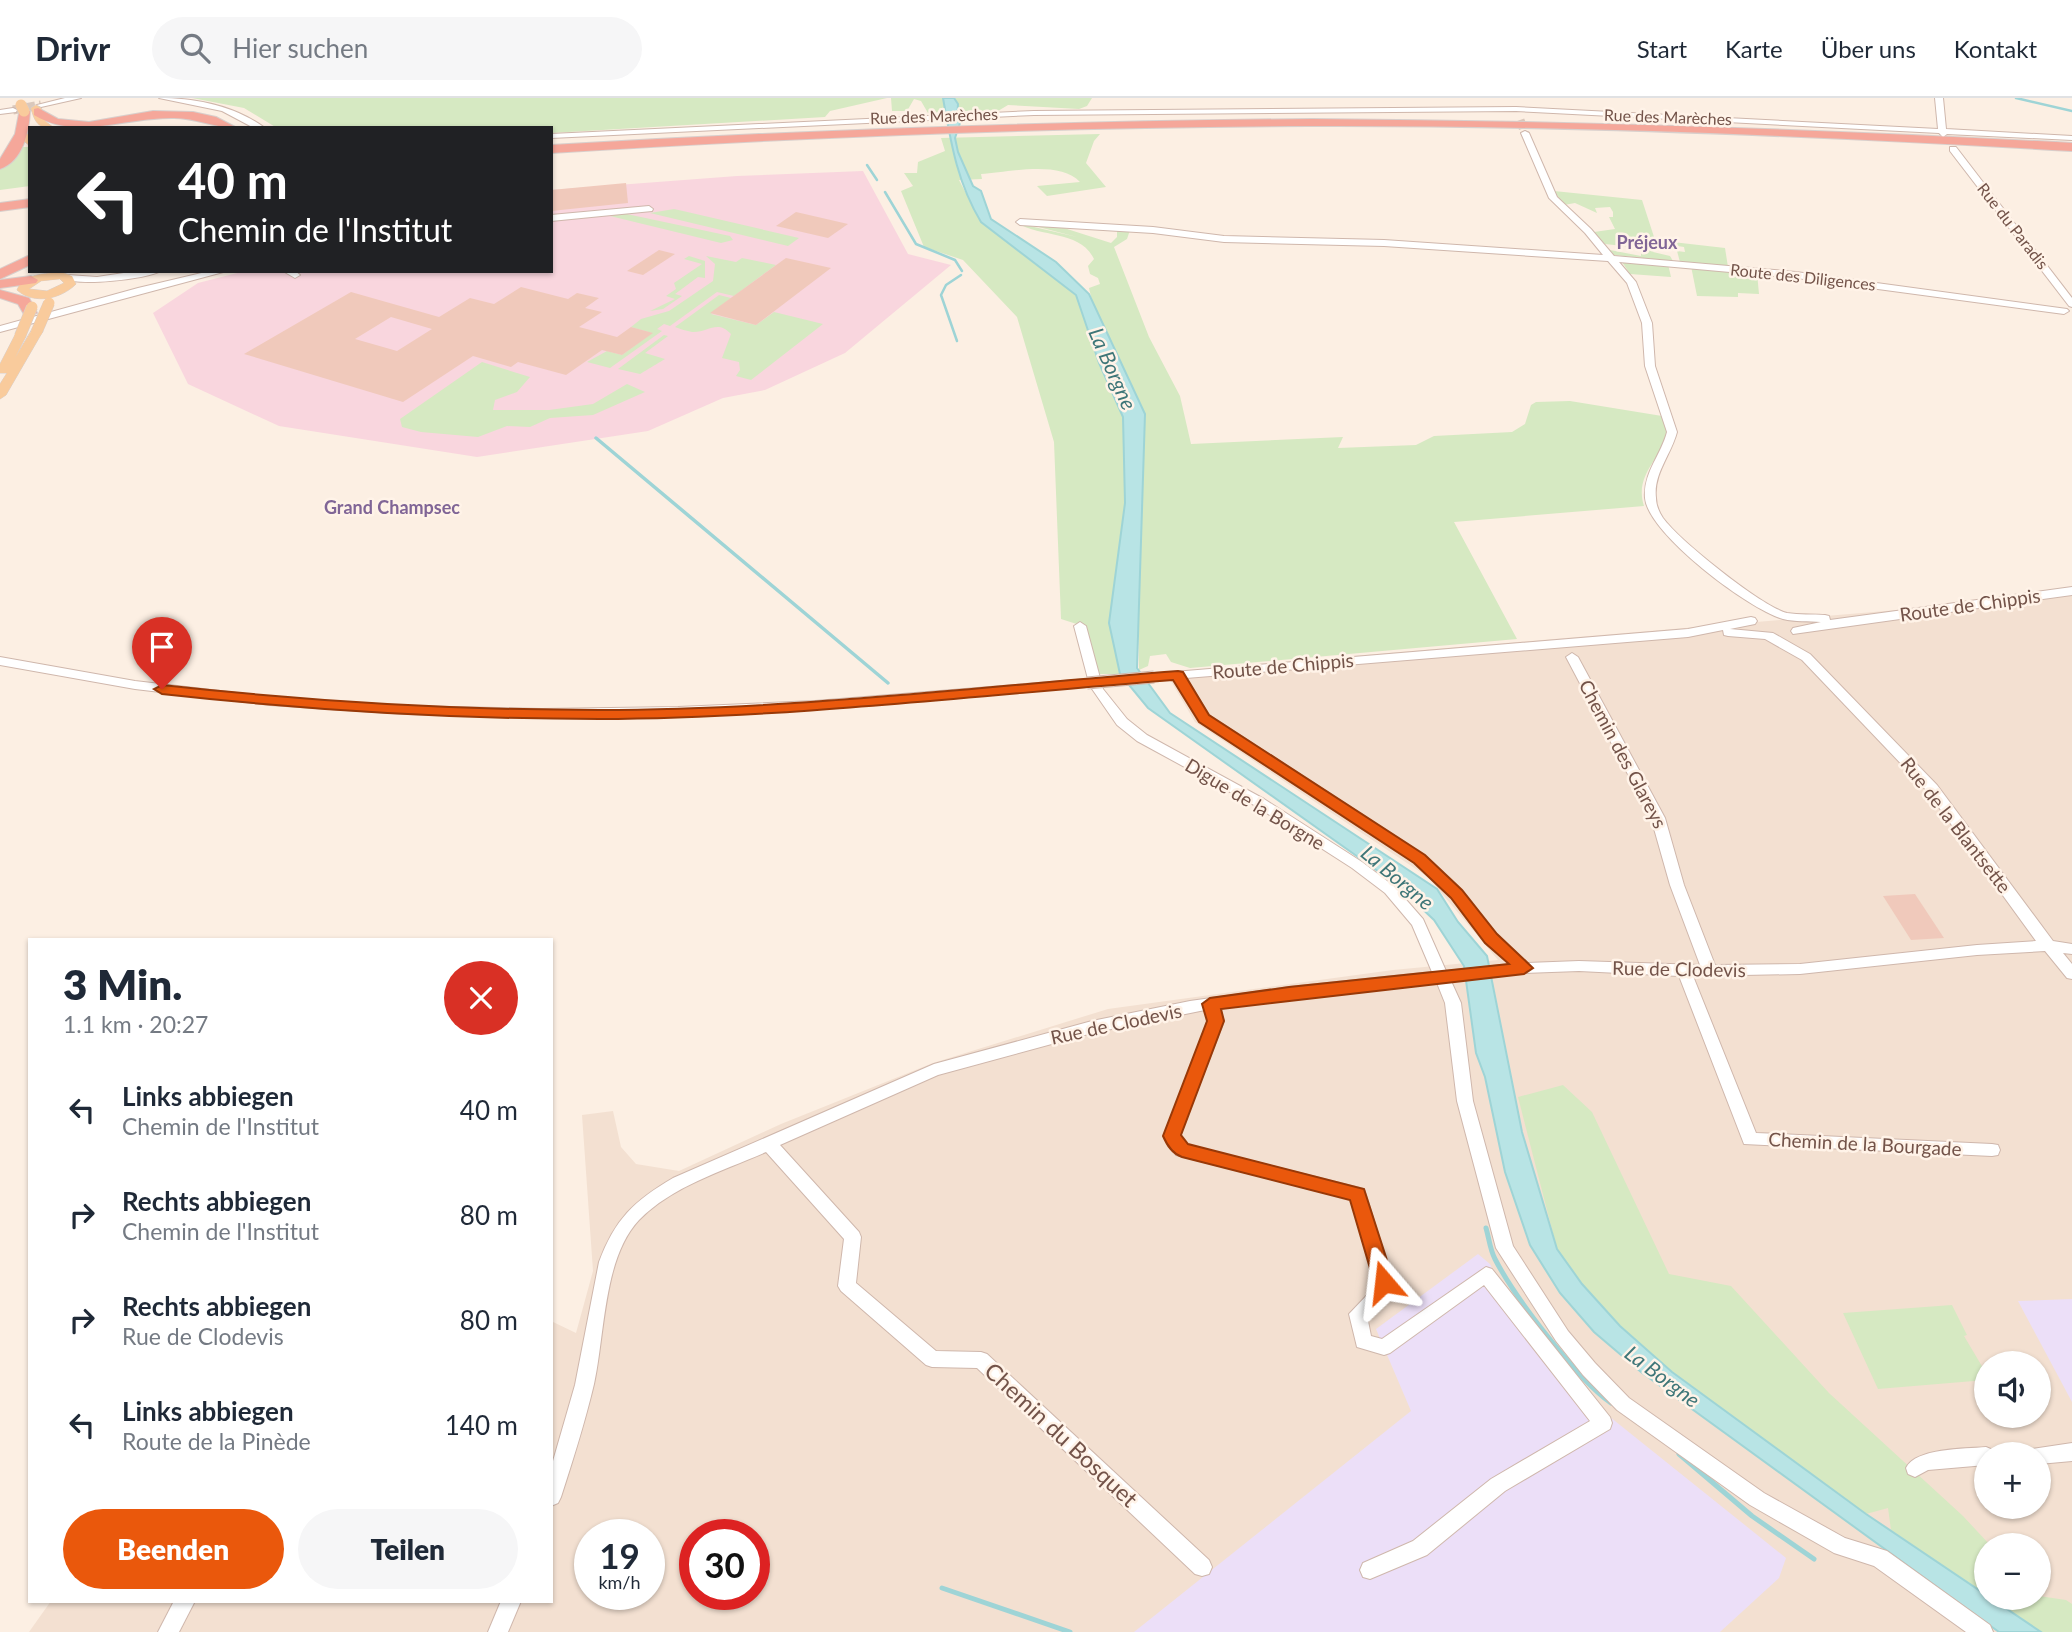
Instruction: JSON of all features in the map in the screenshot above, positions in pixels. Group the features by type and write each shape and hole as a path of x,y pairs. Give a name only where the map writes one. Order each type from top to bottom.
{"highway":[{"path":"0,165 15,150 28,106 58,123 99,126 179,118 207,126"},
{"path":"99,126 179,115 210,119 226,126"},
{"path":"553,152 1037,122 1552,129 2072,150"},
{"path":"2,196 28,190"},
{"path":"2,196 28,198"},
{"path":"0,206 28,203"},
{"path":"0,214 28,210"},
{"path":"0,275 28,260"},
{"path":"0,284 32,293"},
{"path":"0,292 21,299 32,293"}],"main road":[{"path":"28,106 33,126"},
{"path":"28,106 46,126"},
{"path":"32,293 62,283"},
{"path":"32,293 62,283"},
{"path":"0,395 62,283"},
{"path":"0,376 20,336 32,293"}],"street":[{"path":"0,112 77,98"},
{"path":"163,98 224,109 257,126"},
{"path":"1511,98 1520,120"},
{"path":"1939,98 1942,133"},
{"name":"Rue des Marèches","path":"553,136 895,117 1037,122 1516,109 2072,138"},
{"path":"1525,133 1553,198 1588,231 1631,282 1647,323 1650,366 1670,421 1670,442 1651,482 1653,510 1672,535 1742,593 1796,624 1796,632"},
{"name":"Rue du Paradis","path":"1953,149 2070,310"},
{"path":"553,218 649,209"},
{"name":"Route des Diligences","path":"1022,220 1224,239 1384,243 1610,258 1796,275 2070,310"},
{"path":"62,283 97,281 146,273"},
{"path":"0,329 214,273"},
{"path":"62,283 83,276 120,278"},
{"name":"Route de Chippis","path":"0,661 96,679 230,698 345,708 495,714 734,710 1688,633 1785,638 1796,632 1868,618 2072,591"},
{"path":"1742,593 1755,629 1767,636"},
{"name":"Route de Chippis","path":"1688,633 1752,619 1763,612 1813,619 1868,618"},
{"name":"Digue de la Borgne","path":"1080,626 1097,690 1122,722 1142,738 1259,802 1390,890 1418,923 1446,977 1455,1015 1465,1101 1506,1248 1562,1336 1589,1369 1623,1404 1757,1499 1841,1546 1880,1558 1983,1632"},
{"name":"Rue de la Blantsette","path":"1796,632 1802,654"},
{"name":"Rue de la Blantsette","path":"1767,636 1802,654 1932,788 2048,946 2072,974"},
{"name":"Chemin des Glareys","path":"1572,657 1658,818 1678,885 1710,971"},
{"path":"1178,675 1204,718 1420,859 1456,894 1491,938 1524,968"},
{"name":"Rue de Clodevis","path":"553,1490 585,1386 604,1280 622,1230 659,1194 933,1070 1092,1027 1210,1004 1524,968 1580,966 1684,971 1800,969 1977,950 2048,946 2072,949"},
{"name":"Chemin de la Bourgade","path":"1684,971 1750,1139 1992,1150"},
{"path":"1210,1004 1216,1021 1172,1136 1182,1150 1358,1195 1384,1282 1376,1297 1359,1314 1363,1342 1384,1347 1486,1274 1603,1423 1497,1485 1420,1549 1370,1570"},
{"name":"Chemin du Bosquet","path":"769,1144 853,1237 848,1286 932,1359 981,1360 1202,1567"},
{"path":"2051,1454 2072,1452"},
{"path":"1915,1468 1925,1462 1974,1457"},
{"path":"168,1632 184,1603"},
{"path":"499,1632 511,1603"}],"shaded area":[{"path":"863,171 908,254 951,265 845,353 765,390 723,398 648,431 477,457 279,426 188,384 153,313 198,283 237,273 553,273 553,190 737,176"},
{"path":"2072,587 2072,1632 29,1632 50,1603 553,1603 553,1322 576,1333 593,1271 582,1115 613,1111 621,1147 636,1164 679,1171 781,1124 933,1063 1108,1009 1393,970 1498,960 1428,877 1195,722 1168,676 1246,665 1933,607"},
{"path":"1478,1254 1490,1264 1502,1288 1605,1413 1786,1558 1779,1578 1720,1632 1134,1632 1411,1411 1376,1329"},
{"path":"2072,1299 2072,1402 2051,1363 2051,1351 2045,1351 2018,1301"}],"green space":[{"path":"192,98 887,98 830,111 825,117 553,133 553,126 274,126 244,108"},
{"path":"891,98 943,98 946,112 928,113 921,101 914,99 907,111 892,111"},
{"path":"954,98 1092,98 1087,106 1079,109 1008,105 998,111 957,111"},
{"path":"1100,134 1094,141 1086,163 1106,187 1047,196 1037,186 1080,182 1071,175 1047,169 981,174 982,179 959,180 981,222 1076,295 1099,363 1124,417 1125,503 1109,623 1120,674 1096,674 1086,627 1061,619 1054,442 1017,317 963,260 924,247 901,191 913,186 904,173 917,173 918,162 945,151 941,138"},
{"path":"22,147 28,147 28,186 0,190 0,168"},
{"path":"1554,191 1642,200 1655,240 1725,248 1728,267 1680,262 1677,251 1685,252 1684,247 1671,245 1669,250 1655,249 1653,252 1670,256 1673,261 1614,255 1610,250 1641,256 1641,248 1605,244 1594,232 1615,229 1609,217 1613,217 1610,207 1595,208 1597,213 1575,203 1564,205"},
{"path":"674,209 799,238 788,246 650,213"},
{"path":"622,213 730,236 733,240 721,243 610,216"},
{"path":"1017,223 1077,237 1027,224 1064,228 1111,243 1117,237 1117,229 1130,230 1127,239 1114,247 1149,337 1180,396 1191,444 1343,437 1338,448 1416,445 1434,436 1512,432 1525,424 1531,405 1536,402 1570,401 1662,416 1666,428 1665,439 1644,480 1644,506 1454,522 1517,639 1190,668 1171,662 1166,654 1150,656 1148,666 1139,670 1138,557 1145,414 1094,309 1089,288 1100,284 1098,278 1090,274 1088,266 1094,259 1088,250 1070,239"},
{"path":"689,256 705,261 705,278 698,277 675,294 682,296 663,309 650,311 675,299 666,296 676,289 674,283 702,264 684,259"},
{"path":"706,256 736,262 742,258 776,265 734,296 717,292 670,326 664,324 657,329 662,331 610,368 587,362 607,351 622,355 652,333 631,327 641,319 669,311 713,281 715,264"},
{"path":"1622,262 1668,264 1671,277 1630,274"},
{"path":"1691,266 1757,273 1759,294 1738,293 1738,297 1697,296"},
{"path":"719,295 731,298 711,314 756,325 774,312 823,324 751,380 736,376 740,370 739,362 722,358 731,334 717,327 692,332 675,327"},
{"path":"664,335 668,336 645,353 665,359 640,374 618,369"},
{"path":"482,362 530,377 517,392 495,400 493,410 549,410 593,404 627,384 645,392 593,415 550,418 530,427 507,426 478,437 421,432 402,427 400,419"},
{"path":"1563,1085 1592,1112 1669,1274 1731,1286 1829,1393 1963,1516 1979,1533 1974,1533 1974,1587 1891,1530 1888,1508 1866,1514 1672,1372 1620,1326 1582,1284 1557,1249 1518,1097"},
{"path":"1952,1305 1974,1353 1974,1381 1878,1389 1843,1313"},
{"path":"2051,1598 2066,1600 2072,1604 2072,1632 2041,1632 2009,1610 2051,1610"}],"water":[{"name":"La Borgne","path":"943,98 954,98 958,104 957,120 960,123 955,138 958,152 973,186 981,191 991,219 1056,262 1089,294 1145,414 1137,668 1170,713 1437,889 1458,922 1487,956 1522,1132 1557,1249 1582,1284 1620,1326 1672,1372 1866,1514 1974,1587 1974,1610 2008,1610 2041,1632 1999,1632 1641,1372 1594,1332 1560,1293 1530,1245 1505,1172 1485,1077 1476,1053 1464,966 1434,920 1396,884 1148,708 1120,674 1109,623 1125,503 1123,417 1099,363 1076,295 981,222 966,192 952,146"}],"building":[{"path":"626,183 628,203 553,211 553,190"},
{"path":"796,212 848,224 828,238 776,226"},
{"path":"659,250 675,254 643,275 627,271"},
{"path":"786,258 831,268 756,325 710,313"},
{"path":"521,287 568,299 577,293 599,298 585,308 602,312 579,327 617,337 631,327 653,333 622,355 602,350 566,375 518,362 511,367 473,356 403,402 244,354 351,292 439,317 470,298 494,304","holes":["391,317 432,329 397,351 355,339"]},
{"path":"1915,894 1944,938 1911,940 1883,896"}],"waterway":[{"path":"2016,98 2072,111"},
{"path":"867,165 877,180"},
{"path":"885,192 916,244 955,260 962,271"},
{"path":"957,341 941,295 946,285 961,275"},
{"path":"596,438 888,683"},
{"path":"1486,1228 1495,1259 1532,1315 1581,1376 1611,1403"},
{"path":"1679,1454 1752,1516 1814,1559"},
{"path":"942,1588 1070,1632"}],"tunnel":[{"path":"13,110 41,105"},
{"path":"1520,120 1525,133"}],"district":[{"name":"Préjeux","path":"1647,243"},
{"name":"Grand Champsec","path":"392,508"}],"route":[{"path":"162,689 284,703 401,711 601,714 785,706 1178,675 1188,697 1204,718 1420,859 1456,894 1491,938 1524,968 1210,1004 1216,1021 1172,1136 1182,1150 1358,1195 1384,1282"}]}
